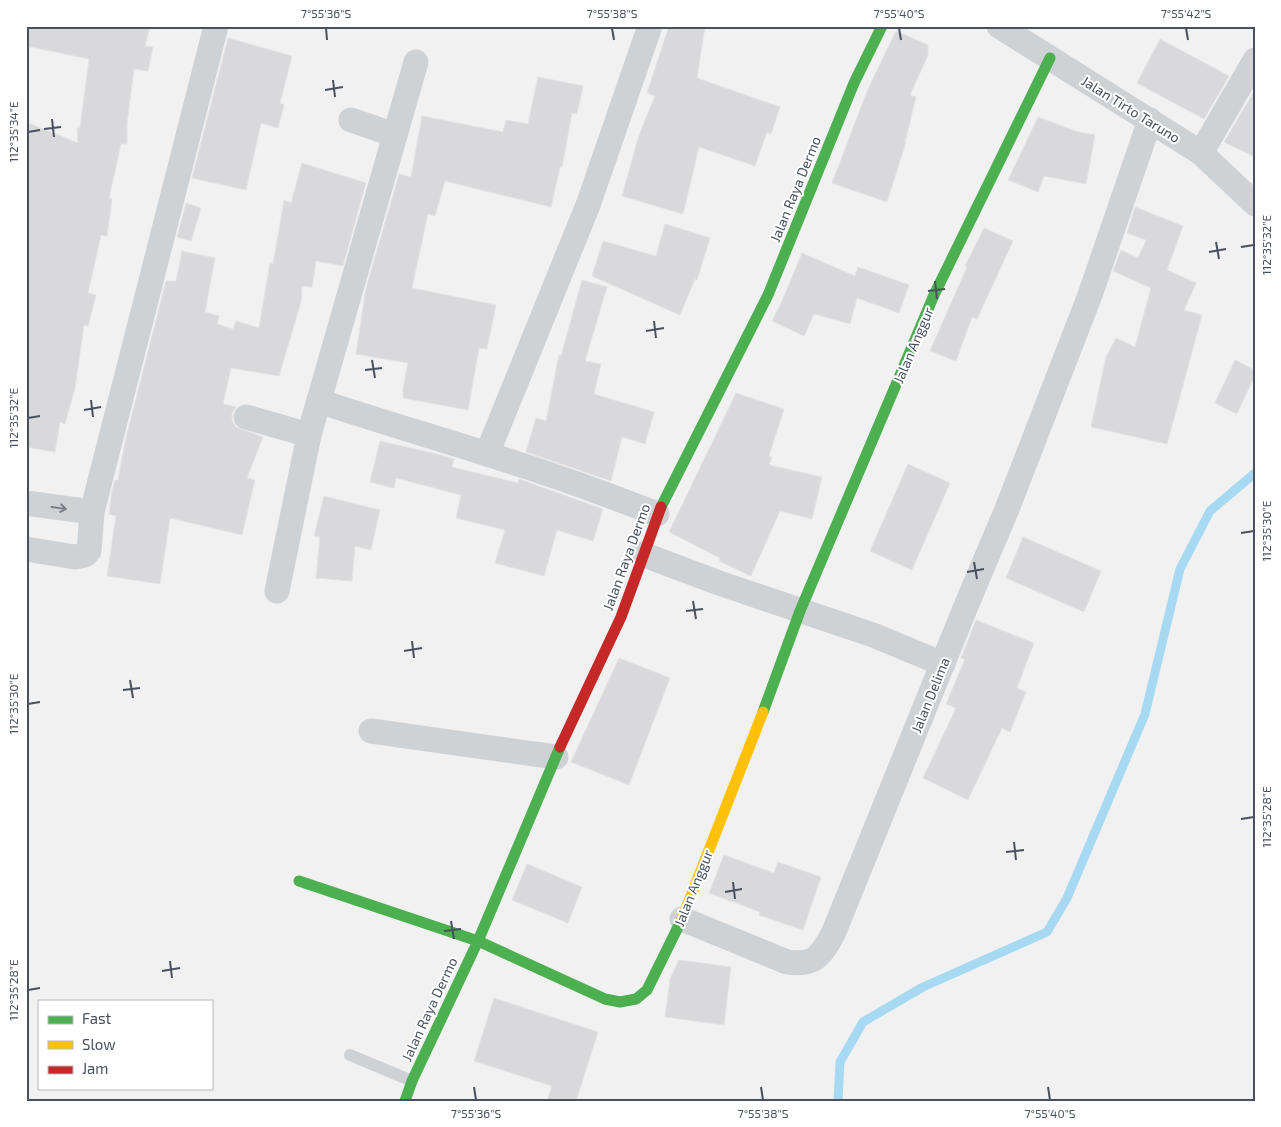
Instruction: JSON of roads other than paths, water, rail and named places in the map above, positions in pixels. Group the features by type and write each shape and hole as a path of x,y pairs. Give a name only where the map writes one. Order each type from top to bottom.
{"street":[{"path":"26,549 75,557 85,555 89,551 92,512 216,26"},
{"path":"487,454 588,205 650,26"},
{"name":"Jalan Raya Dermo","path":"405,1101 412,1082 478,941 556,758 621,616 657,514 768,295 854,83 882,26"},
{"name":"Jalan Tirto Taruno","path":"999,26 1201,153 1255,204"},
{"name":"Jalan Anggur","path":"300,880 478,941 605,999 620,1002 636,999 647,990 682,920 800,611 934,296 1050,58"},
{"path":"1201,153 1255,60"},
{"path":"277,591 309,435 416,62"},
{"path":"351,120 394,135"},
{"name":"Jalan Delima","path":"682,920 786,962 801,964 813,961 824,951 833,934 1008,509 1090,295 1150,120"},
{"path":"319,401 578,484 657,514"},
{"path":"246,417 309,435"},
{"path":"26,503 92,512"},
{"path":"642,554 704,578 873,635 943,664"},
{"path":"371,731 556,758"}],"lane":[{"path":"350,1055 412,1082"}],"waterway":[{"path":"838,1101 840,1062 863,1022 923,987 1047,932 1067,898 1145,714 1180,569 1210,511 1255,473"}]}
